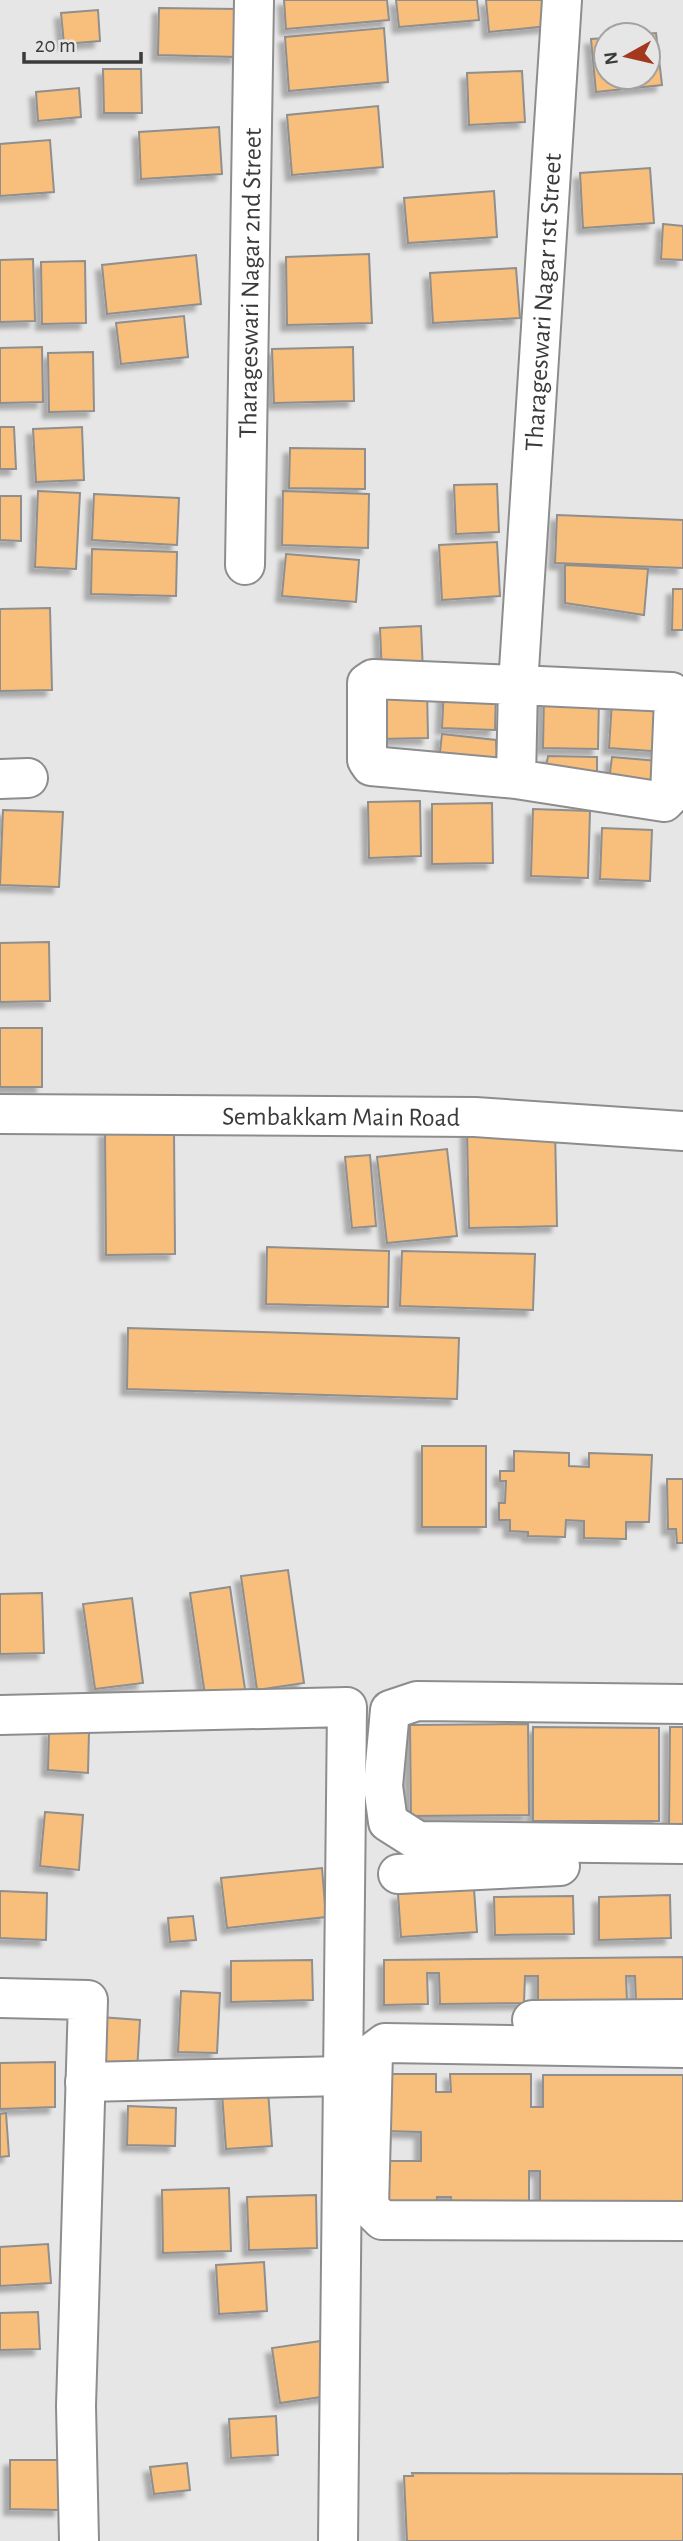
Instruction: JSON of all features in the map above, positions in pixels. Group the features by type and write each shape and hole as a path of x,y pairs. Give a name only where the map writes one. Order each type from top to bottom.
{"street":[{"name":"Tharageswari Nagar 2nd Street","path":"244,565 254,0"},
{"name":"Tharageswari Nagar 1st Street","path":"516,779 518,685 562,0"},
{"path":"373,679 518,685 671,692 674,698 670,796 664,802 516,779 371,766 367,760 367,683 373,679"},
{"name":"Sembakkam Main Road","path":"0,1114 475,1117 683,1131"},
{"path":"683,1704 417,1701 390,1710 383,1786 388,1822 418,1840 683,1844"},
{"path":"0,1715 347,1707 338,2541"},
{"path":"398,1874 569,1866 683,1868"},
{"path":"0,1998 88,2000 76,2406 79,2541"},
{"path":"390,2022 683,2019"},
{"path":"683,2049 385,2043 373,2052 369,2207 382,2220 683,2221"},
{"path":"85,2082 344,2076"}],"building":[{"path":"284,0 387,0 389,20 286,29"},
{"path":"396,0 477,0 479,20 399,27"},
{"path":"486,0 545,0 548,26 489,32"},
{"path":"159,8 238,9 237,57 158,55"},
{"path":"98,10 100,41 64,44 61,13"},
{"path":"384,28 388,82 289,91 285,37"},
{"path":"103,69 141,69 142,113 104,113"},
{"path":"522,71 525,122 469,125 467,73"},
{"path":"79,88 81,117 38,121 36,92"},
{"path":"378,106 383,167 292,175 287,115"},
{"path":"219,127 222,174 141,179 139,132"},
{"path":"50,140 54,192 0,196 0,144"},
{"path":"650,168 654,223 583,228 580,173"},
{"path":"494,191 497,237 408,243 404,198"},
{"path":"663,224 683,226 683,260 661,259"},
{"path":"369,254 372,323 287,325 286,257"},
{"path":"196,255 201,304 107,314 102,265"},
{"path":"33,259 35,321 0,322 0,260"},
{"path":"85,261 86,323 42,324 41,262"},
{"path":"516,268 520,318 433,323 430,273"},
{"path":"184,316 188,357 121,364 116,323"},
{"path":"42,347 43,402 0,403 0,348"},
{"path":"353,347 354,401 274,403 272,349"},
{"path":"93,352 94,411 49,412 48,353"},
{"path":"0,427 14,427 16,469 0,469"},
{"path":"82,427 84,480 36,482 33,429"},
{"path":"290,448 365,449 365,489 289,488"},
{"path":"497,484 499,532 456,534 454,485"},
{"path":"38,491 80,493 76,569 35,567"},
{"path":"283,491 369,494 368,548 282,545"},
{"path":"94,494 179,498 177,545 92,540"},
{"path":"0,496 21,496 21,541 0,540"},
{"path":"557,515 683,520 683,568 555,563"},
{"path":"497,542 500,596 442,600 439,545"},
{"path":"92,549 177,552 176,596 91,594"},
{"path":"286,554 359,560 356,602 282,596"},
{"path":"565,565 648,569 644,615 565,603"},
{"path":"673,589 683,589 683,630 672,630"},
{"path":"50,608 52,690 0,691 0,609"},
{"path":"421,626 423,672 382,675 380,628"},
{"path":"444,687 496,689 495,730 442,728"},
{"path":"427,688 428,738 379,739 378,689"},
{"path":"544,695 599,696 598,749 543,748"},
{"path":"612,702 669,705 666,752 609,748"},
{"path":"442,734 496,740 497,766 439,761"},
{"path":"548,756 597,757 597,777 545,773"},
{"path":"612,757 658,761 658,784 609,780"},
{"path":"420,801 421,856 369,858 368,802"},
{"path":"492,803 493,863 432,864 432,804"},
{"path":"533,809 590,811 588,878 531,876"},
{"path":"3,810 63,812 59,887 0,885"},
{"path":"602,828 652,830 650,881 600,879"},
{"path":"49,942 50,1001 0,1002 0,943"},
{"path":"0,1028 42,1028 42,1087 0,1087"},
{"path":"555,1128 557,1226 469,1228 467,1129"},
{"path":"105,1131 174,1131 175,1254 106,1255"},
{"path":"447,1149 457,1236 387,1243 377,1157"},
{"path":"370,1155 376,1226 352,1228 345,1157"},
{"path":"267,1247 389,1251 388,1307 266,1304"},
{"path":"402,1251 535,1254 533,1310 400,1306"},
{"path":"128,1328 459,1338 457,1399 127,1389"},
{"path":"422,1446 486,1446 486,1527 422,1527"},
{"path":"514,1451 569,1453 569,1466 589,1467 589,1453 652,1455 649,1522 626,1522 626,1539 584,1538 584,1521 566,1520 565,1537 528,1536 528,1532 510,1531 510,1520 499,1520 499,1503 505,1503 506,1481 500,1481 500,1471 514,1471"},
{"path":"667,1479 683,1479 683,1543 677,1543 676,1529 668,1529"},
{"path":"288,1570 304,1683 257,1690 241,1576"},
{"path":"230,1587 246,1696 206,1702 190,1593"},
{"path":"42,1593 44,1653 0,1654 0,1594"},
{"path":"132,1598 143,1683 95,1689 83,1604"},
{"path":"528,1724 529,1815 411,1816 410,1725"},
{"path":"533,1727 659,1728 659,1821 533,1821"},
{"path":"670,1727 683,1727 683,1827 669,1827"},
{"path":"49,1730 89,1731 88,1773 48,1770"},
{"path":"45,1812 83,1815 79,1870 40,1866"},
{"path":"322,1868 326,1917 227,1928 221,1878"},
{"path":"474,1889 477,1932 401,1937 398,1894"},
{"path":"0,1891 47,1893 46,1940 0,1938"},
{"path":"670,1895 671,1938 599,1940 599,1897"},
{"path":"573,1896 574,1934 495,1935 494,1897"},
{"path":"193,1916 196,1940 170,1942 168,1918"},
{"path":"683,1957 683,2001 636,2002 635,1976 626,1976 627,2002 538,2003 538,1976 525,1976 524,2003 440,2004 439,1973 427,1973 428,2004 384,2005 384,1960"},
{"path":"312,1960 313,2000 231,2002 231,1961"},
{"path":"181,1991 220,1993 217,2053 178,2052"},
{"path":"100,2017 140,2020 137,2072 96,2069"},
{"path":"55,2062 55,2107 0,2109 0,2063"},
{"path":"386,2074 436,2074 436,2092 451,2092 450,2074 531,2074 531,2107 543,2107 543,2075 683,2075 683,2209 540,2207 540,2171 529,2171 529,2208 450,2207 451,2197 437,2197 436,2207 386,2207 386,2161 421,2161 421,2132 386,2131"},
{"path":"268,2090 272,2146 226,2149 222,2093"},
{"path":"128,2106 176,2108 175,2146 127,2145"},
{"path":"6,2113 9,2156 0,2157 0,2114"},
{"path":"229,2188 231,2251 163,2253 162,2190"},
{"path":"316,2195 317,2248 249,2250 247,2197"},
{"path":"48,2244 51,2283 0,2286 0,2247"},
{"path":"264,2262 267,2311 219,2314 216,2265"},
{"path":"38,2312 40,2349 0,2350 0,2313"},
{"path":"321,2341 328,2396 280,2403 272,2348"},
{"path":"276,2416 278,2455 231,2458 229,2419"},
{"path":"10,2460 60,2460 60,2510 10,2509"},
{"path":"187,2463 190,2490 154,2494 150,2467"},
{"path":"412,2473 683,2474 683,2541 407,2541 404,2476 413,2476"}]}
